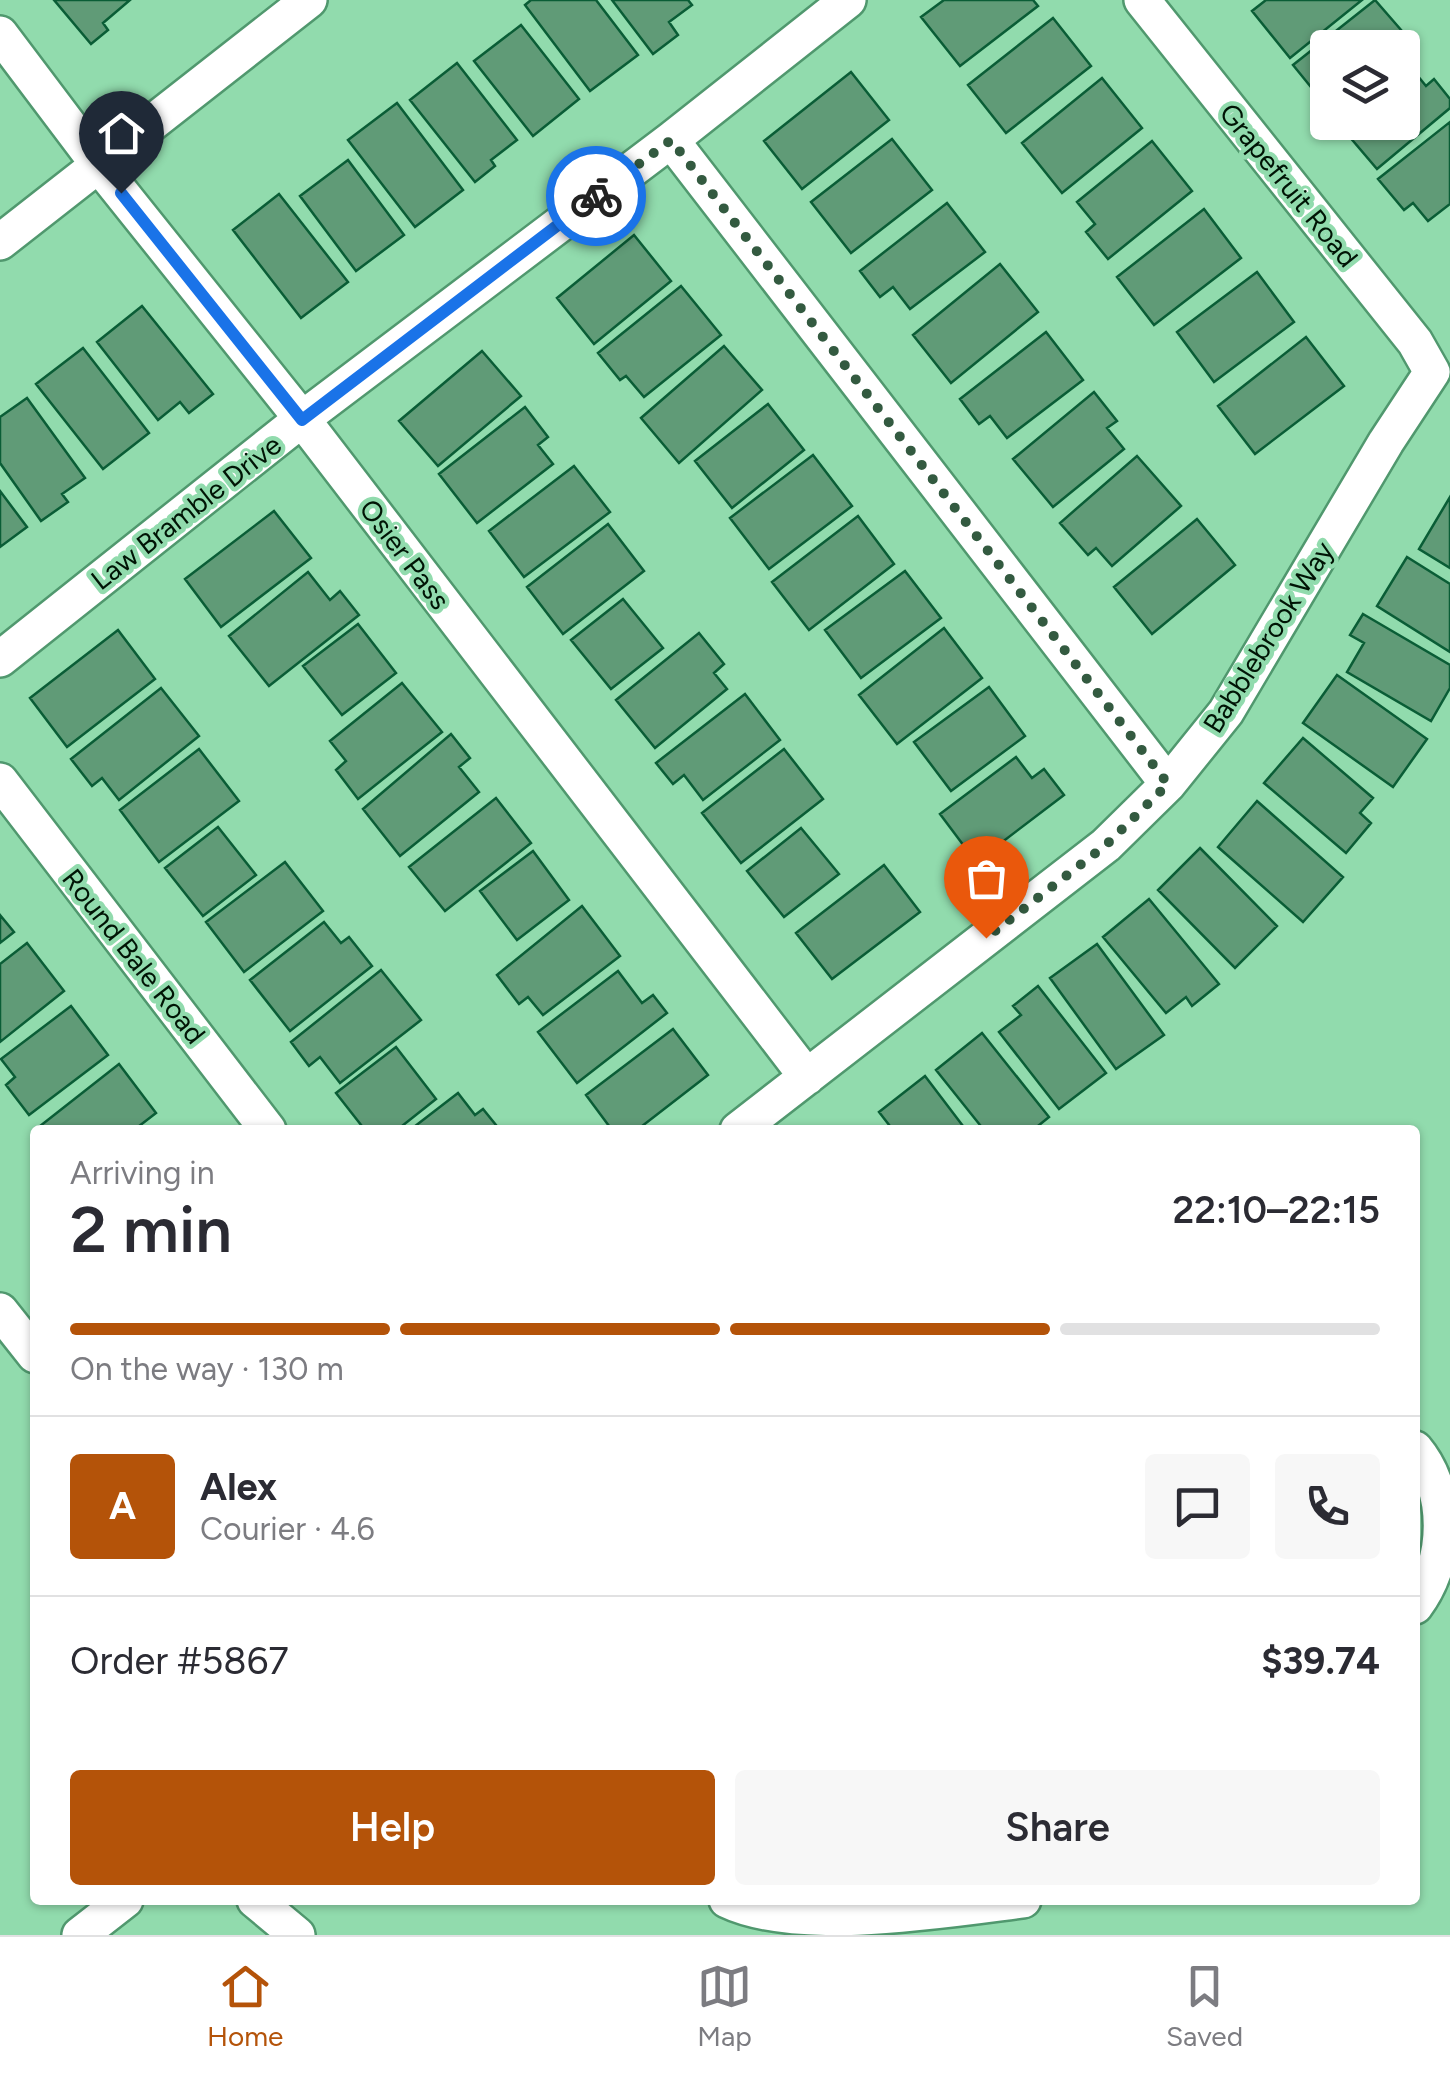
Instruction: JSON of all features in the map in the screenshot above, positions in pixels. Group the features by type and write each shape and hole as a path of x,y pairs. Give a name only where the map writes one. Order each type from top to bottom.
{"street":[{"path":"0,242 309,0"},
{"name":"Law Bramble Drive","path":"0,659 302,420 671,140 848,0"},
{"name":"Grapefruit Road","path":"1142,0 1415,342 1432,372"},
{"name":"Osier Pass","path":"0,34 302,420 806,1078"},
{"path":"671,140 1168,784"},
{"name":"Babblebrook Way","path":"745,1125 1106,845 1168,784 1226,712 1386,442 1432,372"},
{"name":"Round Bale Road","path":"0,781 264,1125"},
{"path":"0,1310 30,1348"},
{"path":"1420,1454 1440,1479 1450,1536 1420,1599"},
{"path":"80,1935 119,1905"},
{"path":"261,1905 297,1935"},
{"path":"738,1905 746,1909 808,1907 902,1916 985,1905"}],"building":[{"path":"54,0 130,0 103,23 108,30 91,44"},
{"path":"531,0 596,0 638,55 590,91 525,5"},
{"path":"612,0 688,0 692,5 669,22 678,35 653,54"},
{"path":"944,0 1033,0 1038,6 960,66 921,17"},
{"path":"1266,0 1362,0 1325,30 1310,30 1310,42 1290,58 1252,11"},
{"path":"1375,0 1401,30 1337,30"},
{"path":"1053,18 1091,66 1006,133 968,85"},
{"path":"521,25 579,99 533,136 474,61"},
{"path":"1310,52 1310,86 1293,65"},
{"path":"457,63 517,140 491,160 495,166 475,182 410,100"},
{"path":"851,72 889,120 802,189 764,141"},
{"path":"1102,78 1142,128 1062,193 1022,143"},
{"path":"1420,79 1426,86 1434,79 1450,99 1450,108 1420,133"},
{"path":"397,103 463,190 415,227 348,140"},
{"path":"1450,122 1450,204 1428,221 1413,203 1404,210 1378,179"},
{"path":"892,139 932,190 851,253 811,202"},
{"path":"1352,140 1412,140 1377,169"},
{"path":"1152,141 1192,191 1108,259 1086,232 1095,224 1077,202"},
{"path":"348,160 404,235 356,271 300,196"},
{"path":"279,194 348,282 301,318 233,230"},
{"path":"947,203 985,252 910,309 893,287 880,297 860,271"},
{"path":"1204,209 1241,258 1154,325 1117,277"},
{"path":"634,235 671,281 594,344 557,298"},
{"path":"1000,264 1038,312 951,383 913,335"},
{"path":"1257,272 1294,322 1214,382 1177,332"},
{"path":"681,286 721,335 644,397 626,376 620,380 598,353"},
{"path":"142,306 213,394 189,413 180,402 158,420 97,342"},
{"path":"1046,332 1083,380 1007,438 990,416 979,424 960,399"},
{"path":"1306,337 1344,386 1255,454 1218,406"},
{"path":"724,346 762,390 679,463 641,418"},
{"path":"83,348 149,433 103,469 36,384"},
{"path":"482,351 521,396 438,466 399,421"},
{"path":"1094,392 1117,421 1107,428 1124,449 1053,507 1013,459"},
{"path":"27,398 85,478 62,494 68,502 41,521 0,463 0,417"},
{"path":"768,404 804,450 732,508 695,461"},
{"path":"525,407 548,437 538,445 553,464 477,523 439,474"},
{"path":"813,455 852,506 769,569 730,518"},
{"path":"1137,456 1181,506 1112,566 1096,548 1088,555 1060,523"},
{"path":"574,466 610,512 524,577 489,531"},
{"path":"0,491 27,527 0,547"},
{"path":"1450,497 1450,568 1419,549"},
{"path":"274,511 311,558 221,627 185,579"},
{"path":"858,516 894,564 809,630 772,582"},
{"path":"1197,519 1235,565 1152,634 1114,587"},
{"path":"608,524 644,571 563,634 527,587"},
{"path":"1407,557 1450,584 1450,652 1377,606"},
{"path":"905,571 941,618 861,678 825,630"},
{"path":"308,572 330,600 340,591 359,615 269,686 229,636"},
{"path":"623,599 663,648 611,689 571,640"},
{"path":"1363,614 1450,665 1450,688 1431,721 1347,672 1364,643 1350,635"},
{"path":"358,624 396,673 342,715 303,666"},
{"path":"944,628 982,678 897,744 859,695"},
{"path":"118,630 155,679 67,747 30,698"},
{"path":"699,633 724,664 714,673 727,689 655,748 616,700"},
{"path":"1337,675 1427,739 1393,787 1303,723"},
{"path":"402,683 442,732 358,799 336,770 346,761 330,741"},
{"path":"989,687 1025,736 951,791 914,742"},
{"path":"161,688 199,736 119,800 102,778 92,786 71,759"},
{"path":"745,694 780,740 703,800 684,775 673,784 656,763"},
{"path":"451,734 470,758 459,767 479,792 400,856 363,809"},
{"path":"1303,738 1373,798 1360,813 1371,823 1346,853 1264,783"},
{"path":"199,749 239,801 159,862 120,810"},
{"path":"784,749 823,799 741,863 702,813"},
{"path":"1016,757 1032,778 1044,769 1064,795 976,862 940,814"},
{"path":"496,798 531,843 445,911 409,867"},
{"path":"1257,801 1343,877 1303,922 1218,847"},
{"path":"218,827 256,875 203,916 165,868"},
{"path":"801,828 839,874 784,917 747,871"},
{"path":"1200,848 1277,926 1235,968 1158,890"},
{"path":"533,851 569,900 517,940 480,891"},
{"path":"285,862 323,911 244,972 206,922"},
{"path":"884,865 920,912 832,979 796,933"},
{"path":"1149,899 1219,984 1192,1006 1186,997 1166,1013 1103,937"},
{"path":"582,906 620,956 543,1015 528,997 519,1004 497,975"},
{"path":"0,915 14,932 0,943"},
{"path":"324,922 341,943 349,937 372,966 290,1031 250,980"},
{"path":"27,943 64,991 0,1042 0,964"},
{"path":"1097,944 1164,1035 1116,1069 1050,978"},
{"path":"381,970 421,1020 340,1083 320,1057 309,1066 291,1042"},
{"path":"618,971 642,1003 653,995 667,1013 577,1083 538,1032"},
{"path":"1038,986 1106,1073 1059,1109 999,1032 1021,1015 1013,1006"},
{"path":"71,1006 108,1055 29,1115 6,1085 15,1077 1,1059"},
{"path":"673,1029 708,1075 643,1125 608,1125 586,1095"},
{"path":"982,1033 1049,1117 1039,1125 980,1125 936,1070"},
{"path":"396,1047 436,1099 403,1125 361,1125 336,1093"},
{"path":"119,1064 156,1113 140,1125 41,1125"},
{"path":"925,1076 962,1125 889,1125 879,1112"},
{"path":"458,1093 475,1115 483,1109 496,1125 416,1125"}],"way so far":[{"path":"596,196 671,140 1168,784 1106,845 986,938"}],"route":[{"path":"121,193 302,420 596,196"}]}
